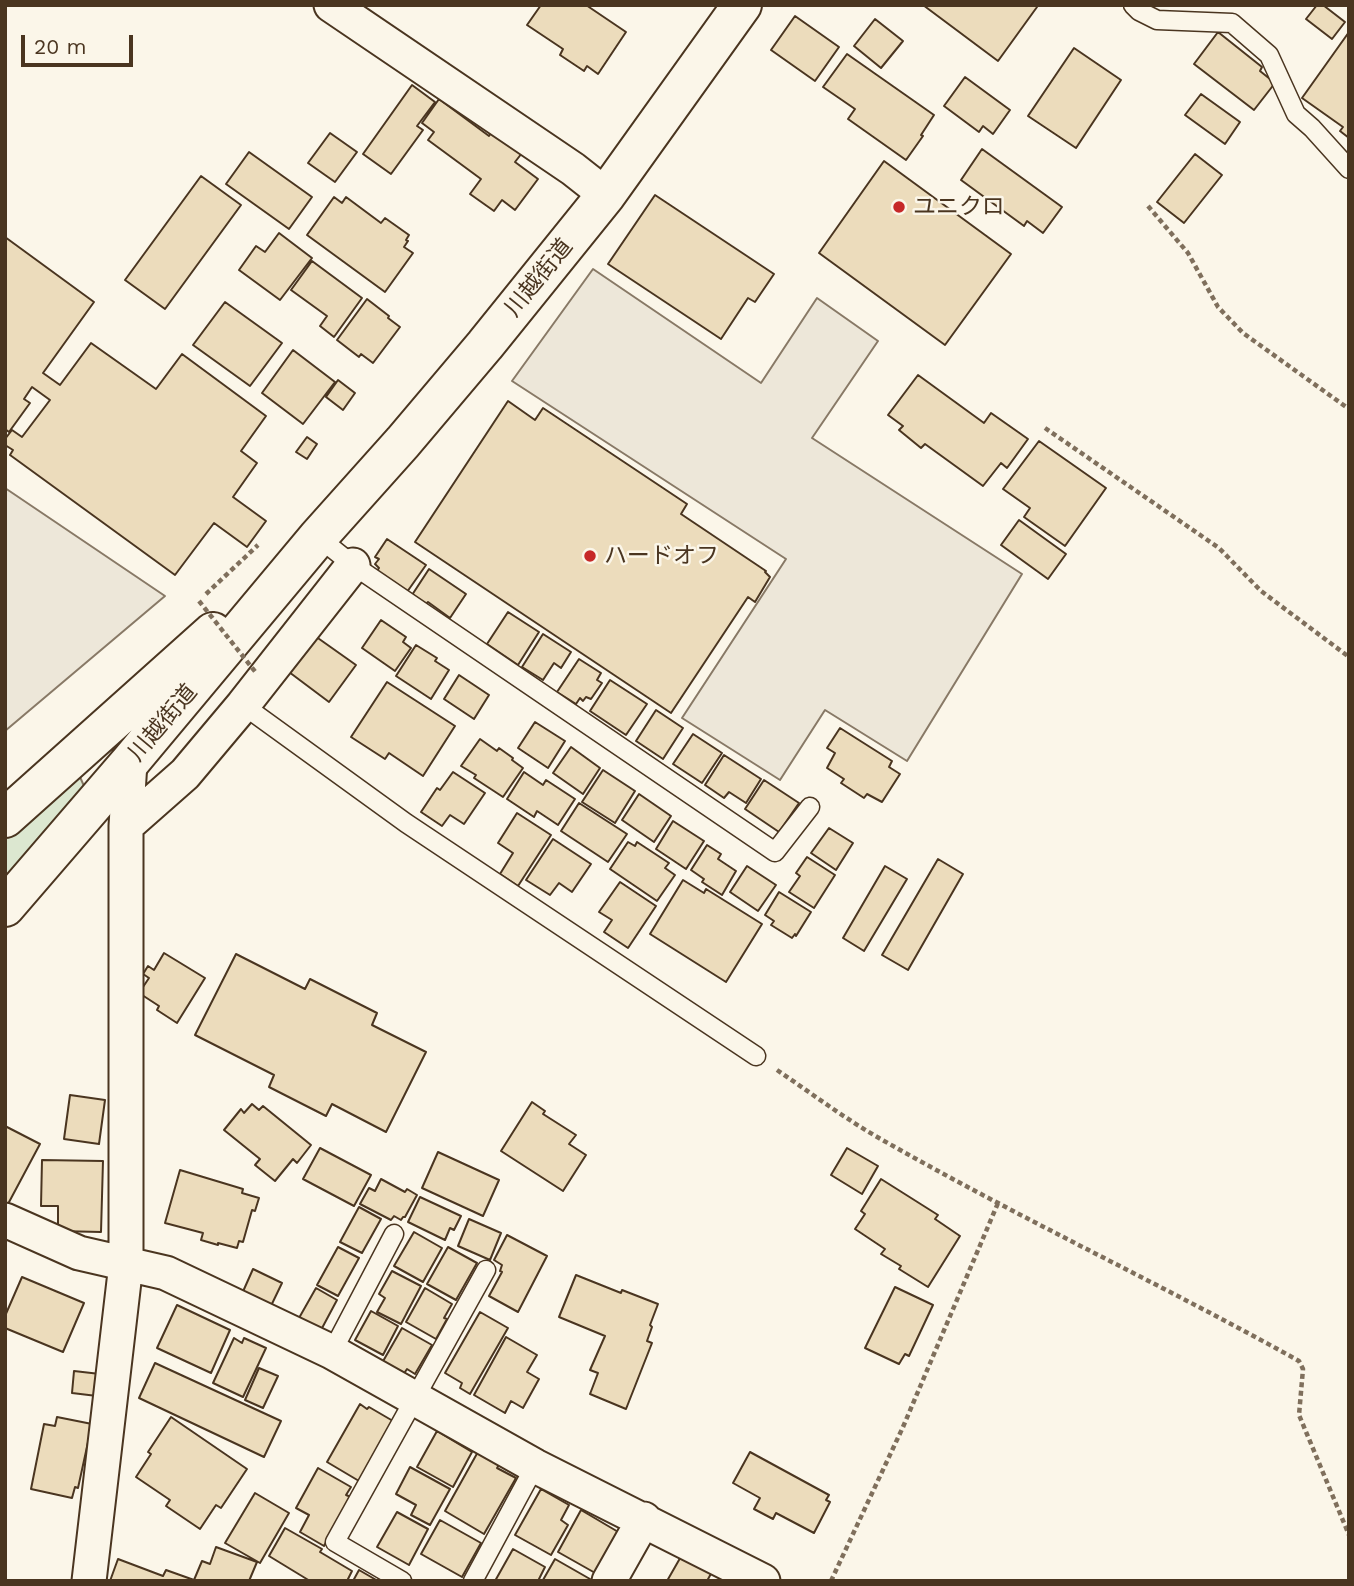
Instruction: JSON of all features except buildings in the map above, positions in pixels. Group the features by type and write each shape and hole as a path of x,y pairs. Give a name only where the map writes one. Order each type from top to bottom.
{"highway":[{"name":"川越街道","path":"5,907 318,537 477,354 606,195 742,5"},
{"name":"川越街道","path":"5,818 318,537"}],"street":[{"path":"331,5 573,169 606,195"},
{"path":"127,827 186,774 353,565"},
{"path":"89,1581 126,1264 127,827 130,762"},
{"path":"5,1220 79,1253 166,1273 332,1352 535,1466 763,1581"},
{"path":"609,1581 644,1519"}],"lane":[{"path":"1133,5 1157,20 1232,23 1269,55 1296,114 1349,169"},
{"path":"318,537 353,565 775,852 810,807"},
{"path":"243,705 407,824 756,1056"},
{"path":"332,1352 394,1234"},
{"path":"402,1581 335,1542 486,1270"},
{"path":"473,1581 535,1466"}],"path":[{"path":"1148,206 1188,253 1218,307 1243,332 1349,409"},
{"path":"1045,428 1219,548 1261,591 1349,657"},
{"path":"257,674 199,601 267,537"},
{"path":"756,1056 877,1136 1061,1237 1226,1320 1299,1361 1303,1369 1299,1415 1349,1535"},
{"path":"831,1581 903,1427 998,1203"}],"green space":[{"path":"80,777 84,786 5,883 5,839 72,778"}],"shaded area":[{"path":"593,269 761,383 817,298 878,341 812,438 1022,574 907,761 825,710 780,780 682,718 786,559 512,381"},
{"path":"5,488 165,596 5,731"}],"place":[{"name":"ユニクロ","path":"899,207"},
{"name":"ハードオフ","path":"590,556"}]}
